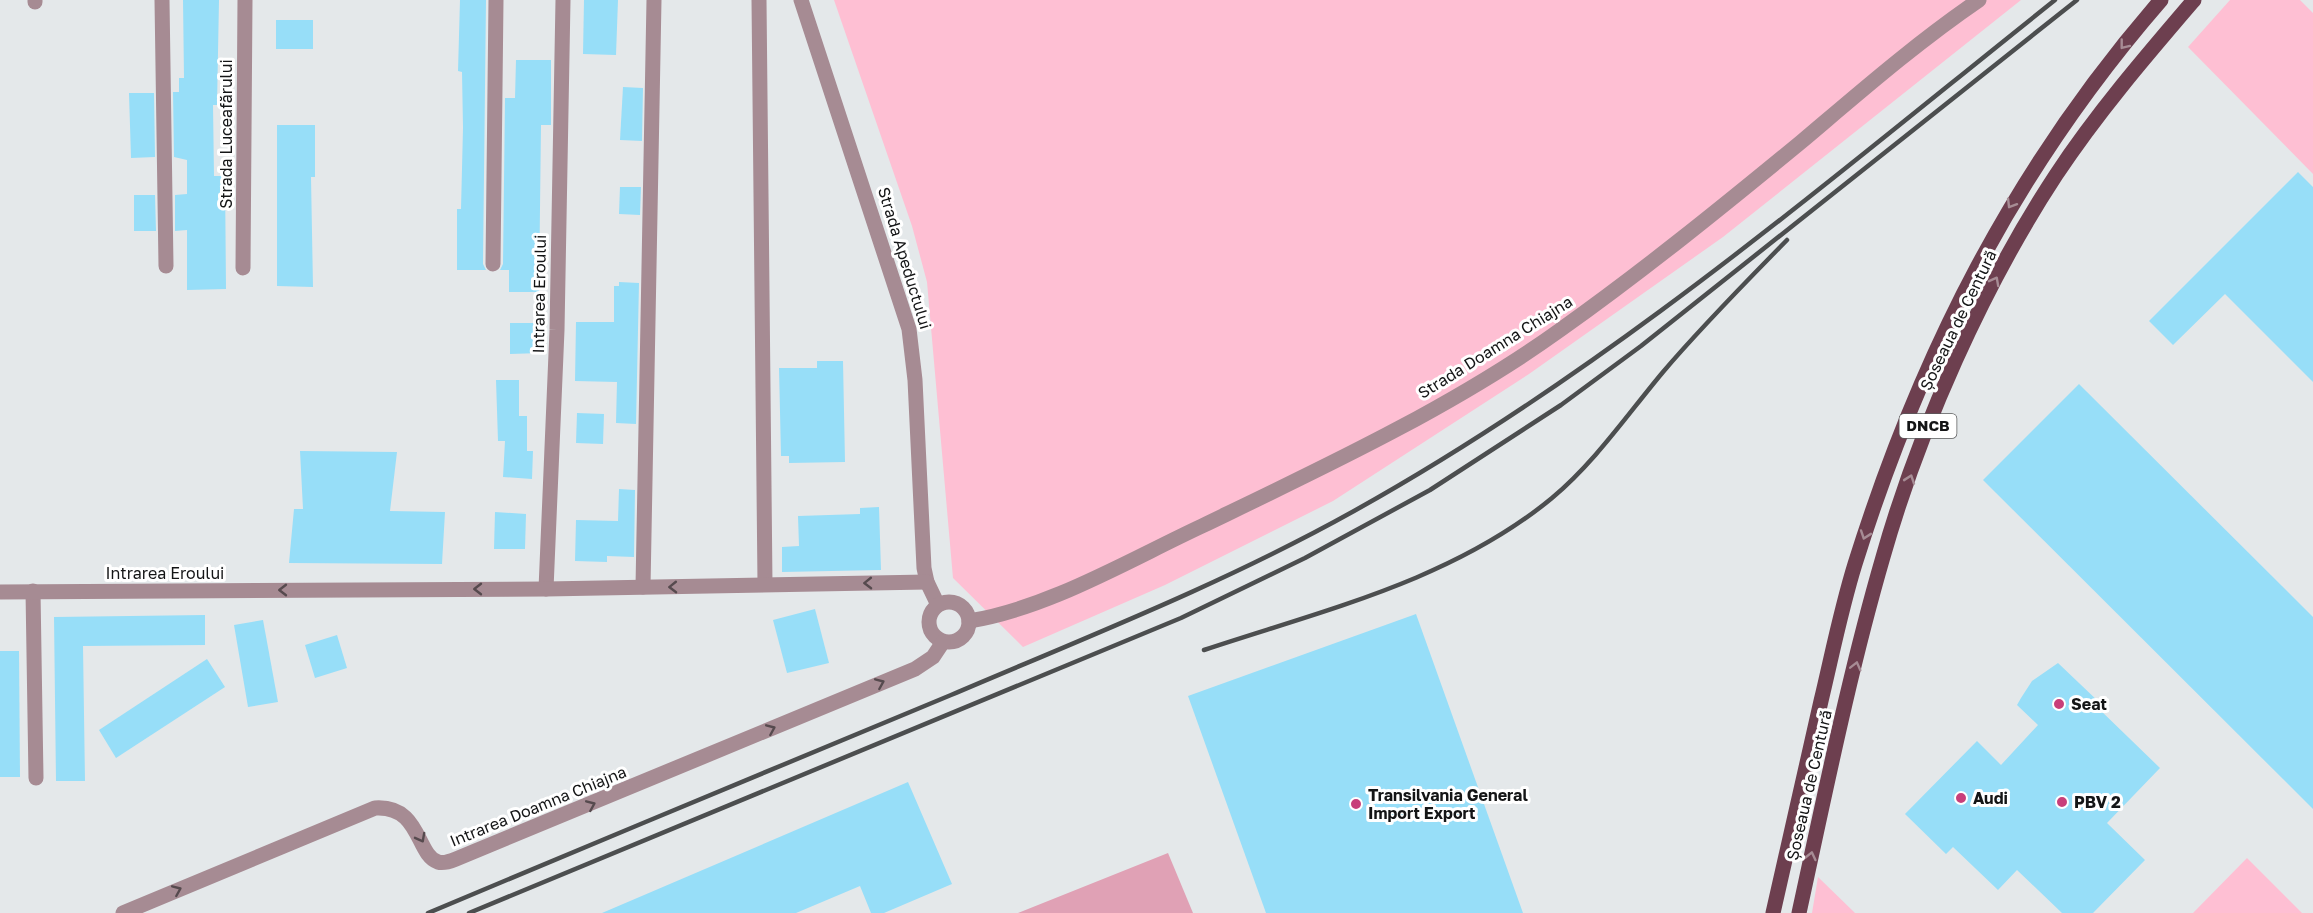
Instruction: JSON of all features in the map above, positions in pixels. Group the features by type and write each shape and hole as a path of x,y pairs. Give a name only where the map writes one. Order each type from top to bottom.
{"main road":[{"name":"Șoseaua de Centură","path":"1773,913 1842,610 1900,431 1947,322 2035,164 2104,70 2161,0"},
{"name":"Șoseaua de Centură","path":"1799,913 1883,556 1932,414 1981,308 2022,230 2056,174 2124,84 2194,0"}],"street":[{"path":"162,0 165,266"},
{"name":"Strada Luceafărului","path":"243,268 245,0"},
{"path":"493,264 496,0"},
{"name":"Intrarea Eroului","path":"546,589 557,330 563,0"},
{"path":"643,587 654,0"},
{"path":"759,0 765,584"},
{"name":"Strada Apeductului","path":"801,0 909,328 913,356 927,582 938,605"},
{"name":"Strada Doamna Chiajna","path":"969,621 1015,610 1114,568 1304,477 1487,376 1556,333 1612,292 1749,184 1921,42 1979,0"},
{"name":"Intrarea Eroului","path":"0,592 546,589 927,582"},
{"path":"33,591 36,778"},
{"path":"949,602 961,606 969,621 961,638 956,642 943,642 933,634 929,622 933,610 938,605 949,602"},
{"name":"Intrarea Doamna Chiajna","path":"123,913 375,808 387,807 411,823 433,859 439,863 456,860 915,669 933,657 943,642"}],"shaded area":[{"path":"834,0 2021,0 1723,237 1529,374 1333,501 1165,585 1023,647 953,578 927,282 912,226"},
{"path":"2230,0 2300,0 2313,13 2313,174 2188,47"},
{"path":"1168,853 1193,913 1018,913"},
{"path":"2247,858 2302,913 2193,913"},
{"path":"1818,877 1855,913 1812,913"}],"building":[{"path":"183,0 219,0 217,105 213,105 214,176 225,176 226,289 187,290 187,230 175,231 175,195 187,194 187,160 174,157 173,92 179,92 179,78 184,78"},
{"path":"460,0 486,0 483,264 486,270 457,270 457,209 461,209 463,128 462,72 458,71"},
{"path":"584,0 618,0 616,55 583,54"},
{"path":"276,20 313,20 313,49 276,49"},
{"path":"516,60 551,60 551,125 541,125 539,292 509,292 509,270 500,270 503,264 505,98 515,98"},
{"path":"623,87 643,88 642,141 620,140"},
{"path":"129,93 154,93 155,157 131,158"},
{"path":"277,125 315,125 315,177 311,177 313,287 277,286"},
{"path":"2298,172 2313,187 2313,382 2225,294 2173,345 2149,321"},
{"path":"620,187 641,187 640,215 619,214"},
{"path":"134,195 155,195 156,231 134,231"},
{"path":"619,282 639,283 636,424 616,423 617,382 575,381 576,322 614,322 614,286 619,286"},
{"path":"510,323 540,323 541,353 510,354"},
{"path":"817,361 843,361 845,462 789,463 789,456 781,456 779,368 817,368"},
{"path":"496,380 519,380 519,416 527,416 527,451 533,451 532,479 503,477 505,441 498,441"},
{"path":"2079,384 2313,617 2313,809 1983,480"},
{"path":"577,413 604,414 603,444 576,443"},
{"path":"300,451 397,452 390,511 445,512 442,564 289,563 294,509 303,509"},
{"path":"619,489 635,490 634,557 607,556 607,562 575,561 576,520 618,521"},
{"path":"879,507 881,570 782,572 782,547 799,546 798,516 860,514 860,508"},
{"path":"495,512 526,514 525,549 494,549"},
{"path":"815,609 829,663 787,673 773,620"},
{"name":"Transilvania General Import Export","path":"1416,614 1523,913 1266,913 1188,696"},
{"path":"205,615 205,645 83,646 85,781 56,781 54,617"},
{"path":"263,620 278,702 248,707 234,625"},
{"path":"337,635 347,668 315,678 305,645"},
{"path":"0,651 19,651 20,777 0,777"},
{"path":"207,659 225,687 116,758 99,730"},
{"name":"PBV 2","path":"2058,663 2100,703 2097,707 2160,768 2107,823 2145,860 2093,913 2062,913 2017,870 1998,890 1953,847 1946,854 1905,814 1977,741 2001,765 2038,725 2017,705 2032,681"},
{"path":"908,782 952,884 884,913 871,913 860,886 796,913 602,913"}],"railway":[{"path":"428,913 1206,586 1354,511 1448,456 1539,397 1628,335 1801,204 2055,0"},
{"path":"469,913 1181,618 1305,558 1430,490 1561,405 1641,346 2077,0"},
{"path":"1204,650 1386,590 1473,551 1514,526 1568,484 1610,438 1678,355 1787,240"}],"place":[{"name":"Seat","path":"2059,704"},
{"name":"Audi","path":"1961,798"},
{"name":"PBV 2","path":"2062,802"},
{"name":"Transilvania General Import Export","path":"1356,804"}]}
